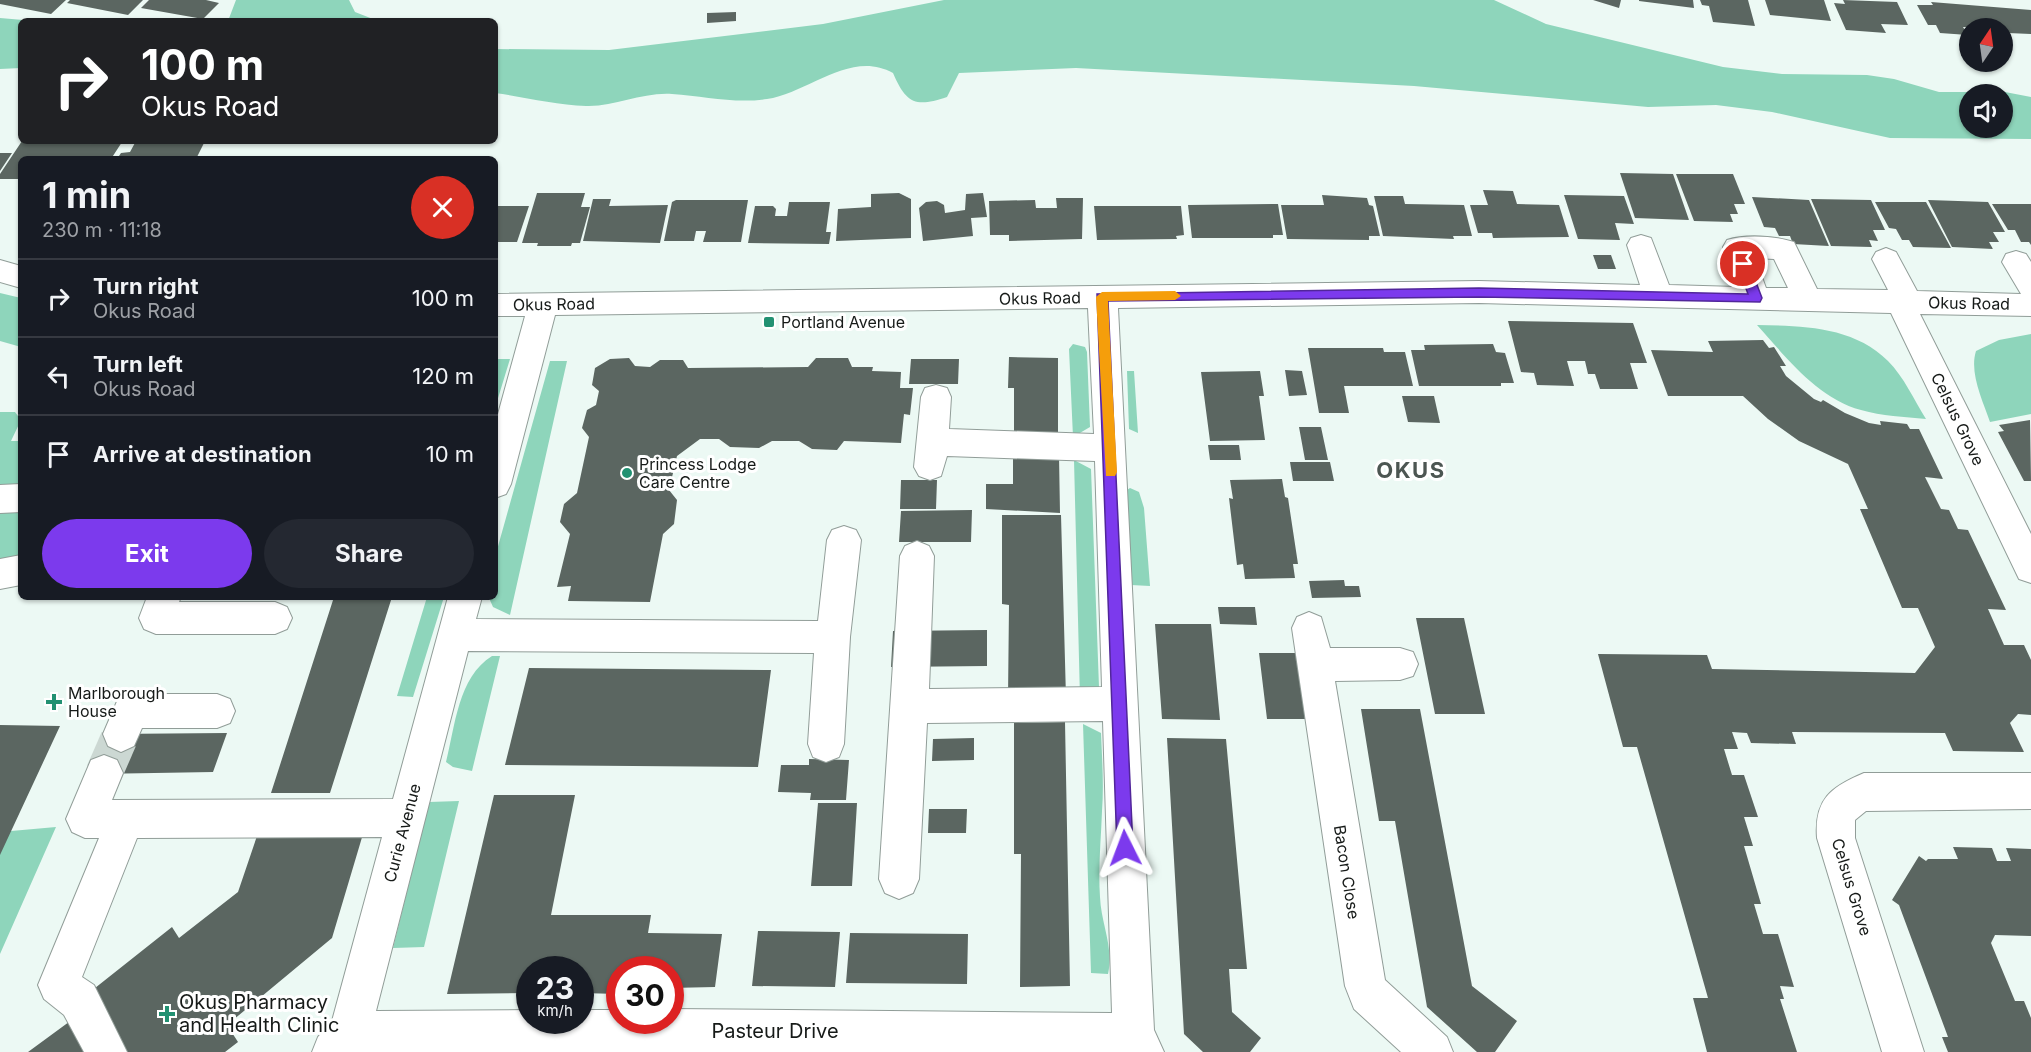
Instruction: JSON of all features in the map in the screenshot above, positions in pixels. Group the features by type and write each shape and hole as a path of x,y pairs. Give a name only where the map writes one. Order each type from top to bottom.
{"street":[{"path":"1641,245 1658,296"},
{"path":"1756,298 1737,247 1784,249 1807,299"},
{"name":"Okus Road","path":"1886,259 1904,302"},
{"name":"Okus Road","path":"2016,262 2031,286"},
{"path":"0,272 18,276"},
{"name":"Okus Road","path":"498,305 1479,292 2031,305"},
{"path":"1102,297 1119,704 1138,1043"},
{"name":"Celsus Grove","path":"1904,302 2031,568"},
{"path":"498,473 543,304"},
{"path":"936,397 931,455 1110,448"},
{"path":"0,498 18,498"},
{"path":"826,744 833,637 844,540"},
{"path":"899,879 917,556"},
{"path":"0,574 18,571"},
{"path":"163,600 156,618 275,618"},
{"name":"Curie Avenue","path":"341,1042 406,818 464,600"},
{"path":"455,635 833,637"},
{"name":"Bacon Close","path":"1400,664 1311,647 1365,986 1369,994 1432,1052"},
{"path":"910,706 1119,704"},
{"path":"121,734 130,711 218,711"},
{"path":"104,773 85,819 406,818"},
{"name":"Celsus Grove","path":"1903,1052 1836,838 1834,822 1838,807 1848,798 1864,792 2031,790"},
{"path":"106,1052 79,1000 58,985 126,819"},
{"name":"Pasteur Drive","path":"341,1042 725,1030 1138,1043"}],"green space":[{"path":"236,0 349,0 355,12 370,18 229,18"},
{"path":"944,0 1494,0 1546,24 1723,67 1782,74 1867,75 1894,79 1939,92 1959,92 1959,138 2013,138 2013,94 2031,97 2031,139 1890,138 1772,112 1716,105 1648,107 1414,86 1076,68 959,73 947,97 927,102 919,102 907,97 893,73 877,67 861,66 845,69 767,99 731,100 661,94 586,106 552,103 498,94 498,49 609,50 823,24"},
{"path":"0,18 18,20 18,68 0,69"},
{"path":"0,293 18,297 18,346 0,341"},
{"path":"1757,325 1826,330 1843,334 1874,349 1894,367 1926,419 1869,412 1830,396 1803,375"},
{"path":"2031,334 2031,414 1990,422 1974,368 1976,351 1999,340"},
{"path":"1073,344 1085,347 1087,352 1090,427 1073,437 1069,349"},
{"path":"498,359 510,359 498,398"},
{"path":"550,361 567,361 510,615 493,607 490,600 498,600 498,546"},
{"path":"1127,371 1134,371 1138,433 1129,429"},
{"path":"0,412 15,412 18,416 18,426 11,441 18,441 18,489 0,489"},
{"path":"1074,460 1091,469 1099,687 1080,699"},
{"path":"1130,488 1139,492 1144,508 1150,586 1131,585 1127,490"},
{"path":"18,504 18,558 0,561 0,505"},
{"path":"426,600 443,600 413,697 397,696"},
{"path":"492,656 500,656 472,771 453,767 446,762 460,704 472,676"},
{"path":"1083,724 1101,733 1103,791 1099,886 1109,954 1108,974 1091,973"},
{"path":"459,801 424,947 393,948 429,802"},
{"path":"56,827 0,954 0,832"}],"building":[{"path":"0,0 66,0 51,14 0,4"},
{"path":"70,0 143,0 128,15 67,3"},
{"path":"149,0 206,0 219,3 204,18 141,8"},
{"path":"1593,0 1621,0 1619,8"},
{"path":"1693,0 1694,8 1639,1"},
{"path":"1700,0 1748,0 1755,26 1713,22 1709,6 1702,5"},
{"path":"1765,0 1824,0 1831,21 1770,15"},
{"path":"1843,0 1897,2 1908,25 1881,24 1886,33 1846,30 1834,3 1845,4"},
{"path":"1931,2 2031,10 2031,34 2013,33 2013,18 1959,18 1959,34 1940,33 1936,25 1928,25 1917,5 1933,5"},
{"path":"736,12 736,21 707,23 707,13"},
{"path":"20,144 121,144 113,156 18,156 18,179 0,179 0,174"},
{"path":"134,144 204,144 198,156 119,156 121,153 130,152"},
{"path":"0,153 12,153 0,171"},
{"path":"1620,173 1673,174 1689,220 1635,218"},
{"path":"1676,174 1733,174 1745,204 1734,204 1738,214 1730,214 1733,222 1694,221"},
{"path":"1483,190 1513,191 1517,204 1559,205 1569,237 1493,238 1492,233 1478,233 1470,205 1488,205"},
{"path":"537,193 585,193 581,207 590,207 580,243 572,243 571,246 537,246 538,243 522,243"},
{"path":"899,193 911,199 911,238 836,241 838,209 871,207 871,194"},
{"path":"983,193 987,217 971,218 973,236 923,241 919,208 926,202 937,201 944,205 945,213 965,210 966,194"},
{"path":"1322,195 1367,198 1369,205 1373,206 1380,236 1369,236 1369,240 1287,239 1281,205 1324,205"},
{"path":"1564,195 1624,196 1634,224 1615,223 1620,240 1578,239"},
{"path":"1374,196 1403,196 1405,204 1464,205 1472,236 1453,236 1454,239 1383,236"},
{"path":"1752,197 1809,200 1829,246 1793,244 1790,236 1779,236 1775,228 1764,227"},
{"path":"1056,198 1083,198 1082,239 1009,241 1009,235 990,235 989,201 1035,200 1036,208 1057,208"},
{"path":"593,199 611,199 609,206 668,205 660,243 583,241"},
{"path":"1811,199 1871,200 1885,230 1873,230 1878,241 1869,240 1872,247 1831,246"},
{"path":"676,200 748,200 741,242 703,242 706,231 696,231 694,241 664,241 672,202"},
{"path":"1928,200 1988,202 2005,232 1993,232 1999,242 1989,242 1993,249 1952,247"},
{"path":"789,202 830,202 826,232 831,232 829,244 748,243 755,206 773,206 776,209 775,216 787,216"},
{"path":"1875,202 1926,202 1951,248 1913,247 1909,240 1902,240 1896,229 1889,228"},
{"path":"1278,204 1283,235 1273,235 1273,238 1192,238 1188,205"},
{"path":"1992,204 2031,204 2031,245 2029,242 2021,242 2015,230 2008,230"},
{"path":"498,206 529,206 517,242 498,242"},
{"path":"1094,206 1181,206 1184,235 1176,236 1177,239 1097,240"},
{"path":"1593,255 1611,255 1616,269 1598,269"},
{"path":"1508,321 1633,323 1647,363 1630,363 1638,389 1600,389 1595,374 1588,374 1585,361 1567,361 1574,386 1537,385 1534,373 1521,372"},
{"path":"1763,340 1769,348 1774,347 1786,366 1780,366 1786,376 1814,399 1821,402 1823,400 1869,423 1881,425 1880,421 1907,424 1910,429 1919,429 1943,479 1925,477 1941,509 1949,510 1958,529 1968,530 2006,610 1988,609 2004,645 2024,645 2031,660 2031,715 2018,714 2010,723 2024,752 1953,751 1945,733 1792,732 1796,744 1751,743 1747,733 1732,732 1738,749 1724,749 1732,775 1744,775 1758,817 1744,817 1753,846 1744,846 1761,904 1754,904 1763,934 1778,934 1794,987 1780,986 1784,999 1780,999 1797,1052 1707,1052 1693,998 1708,998 1637,747 1623,747 1598,654 1707,655 1712,669 1915,673 1935,647 1918,608 1902,608 1860,509 1868,509 1848,464 1799,441 1768,419 1743,396 1668,396 1651,350 1713,352 1708,341"},
{"path":"1493,344 1496,352 1505,353 1514,383 1501,383 1501,386 1419,386 1411,350 1425,350 1424,345"},
{"path":"1308,348 1383,348 1384,352 1405,352 1413,386 1344,386 1349,413 1319,413"},
{"path":"1009,357 1058,358 1058,438 1014,438 1014,388 1008,388"},
{"name":"Princess Lodge Care Centre","path":"629,358 635,366 650,367 660,360 683,360 688,368 808,367 816,358 848,358 852,367 873,367 872,371 901,372 900,388 913,388 910,415 904,414 901,443 844,441 837,450 812,449 799,441 772,441 759,448 730,447 719,439 700,439 677,456 669,490 677,500 674,524 663,534 650,602 568,601 571,586 557,587 570,534 560,522 564,504 577,493 589,437 582,428 587,410 596,405 599,391 592,385 595,368 610,359"},
{"path":"911,359 959,359 958,384 909,384"},
{"path":"1285,370 1302,371 1307,395 1289,396"},
{"path":"1260,371 1264,396 1259,396 1265,440 1210,441 1201,372"},
{"path":"1402,396 1434,396 1440,423 1408,422"},
{"path":"2030,420 2031,481 2024,481 1998,432 2004,431 1999,425"},
{"path":"1299,427 1321,427 1328,460 1305,460"},
{"path":"1208,445 1239,445 1241,460 1210,460"},
{"path":"1013,455 1059,455 1060,513 986,509 986,484 1013,484"},
{"path":"1290,462 1330,462 1334,481 1293,481"},
{"path":"1282,479 1285,497 1288,498 1298,564 1293,564 1295,578 1245,579 1243,564 1237,565 1229,498 1233,499 1230,480"},
{"path":"901,480 937,480 936,509 900,509"},
{"path":"972,510 971,542 899,542 901,511"},
{"path":"1002,515 1061,515 1066,698 1008,698 1009,605 1002,604"},
{"path":"1344,580 1345,586 1359,586 1361,597 1312,598 1309,581"},
{"path":"333,600 391,600 330,793 271,793"},
{"path":"1218,607 1255,607 1257,625 1220,624"},
{"path":"1416,618 1464,618 1485,714 1435,714"},
{"path":"1155,624 1211,624 1220,720 1162,719"},
{"path":"987,630 987,666 891,667 893,631"},
{"path":"1259,653 1296,653 1305,719 1267,719"},
{"path":"529,668 771,670 758,767 505,765"},
{"path":"1361,709 1420,709 1472,986 1517,1021 1495,1052 1477,1052 1427,1007 1395,821 1379,821"},
{"path":"1065,722 1070,986 1020,987 1021,854 1014,854 1014,723"},
{"path":"0,725 60,726 0,855"},
{"path":"227,733 213,772 95,774 111,734"},
{"path":"974,738 974,760 932,761 933,739"},
{"path":"1167,738 1226,739 1247,969 1229,969 1232,1012 1261,1038 1250,1052 1203,1052 1184,1034"},
{"path":"809,759 849,760 846,800 810,800 811,793 778,792 781,765 809,765"},
{"path":"494,795 575,795 551,915 651,915 648,933 722,934 715,987 684,988 684,956 606,956 606,994 594,993 594,956 516,956 516,993 447,994"},
{"path":"818,803 857,803 852,886 811,886"},
{"path":"929,809 967,809 966,833 928,833"},
{"path":"258,833 363,834 332,938 227,1025 238,1042 225,1052 126,1052 90,992 172,927 179,938 238,892"},
{"path":"1953,847 1992,848 1997,861 2011,861 2006,848 2031,849 2031,936 1995,935 1991,943 2015,1001 2024,1001 2031,1018 2031,1052 1948,1052 1942,1037 1948,1037 1899,905 1892,900 1919,856 1926,861 1928,859 1958,859"},
{"path":"758,931 840,932 835,987 752,986"},
{"path":"850,933 968,934 967,984 846,983"},
{"path":"73,1019 90,1052 28,1052"}],"tunnel":[{"path":"104,773 121,734"}],"slow traffic":[{"path":"1111,472 1106,339 1102,297 1175,296"}],"place":[{"name":"Portland Avenue","path":"769,322"},
{"name":"Princess Lodge Care Centre","path":"627,473"},
{"name":"Marlborough House","path":"54,702"},
{"name":"Okus Pharmacy and Health Clinic","path":"167,1014"}],"district":[{"name":"OKUS","path":"1411,470"}],"route":[{"path":"1125,848 1106,339 1102,297 1479,292 1756,298 1743,264"}]}
